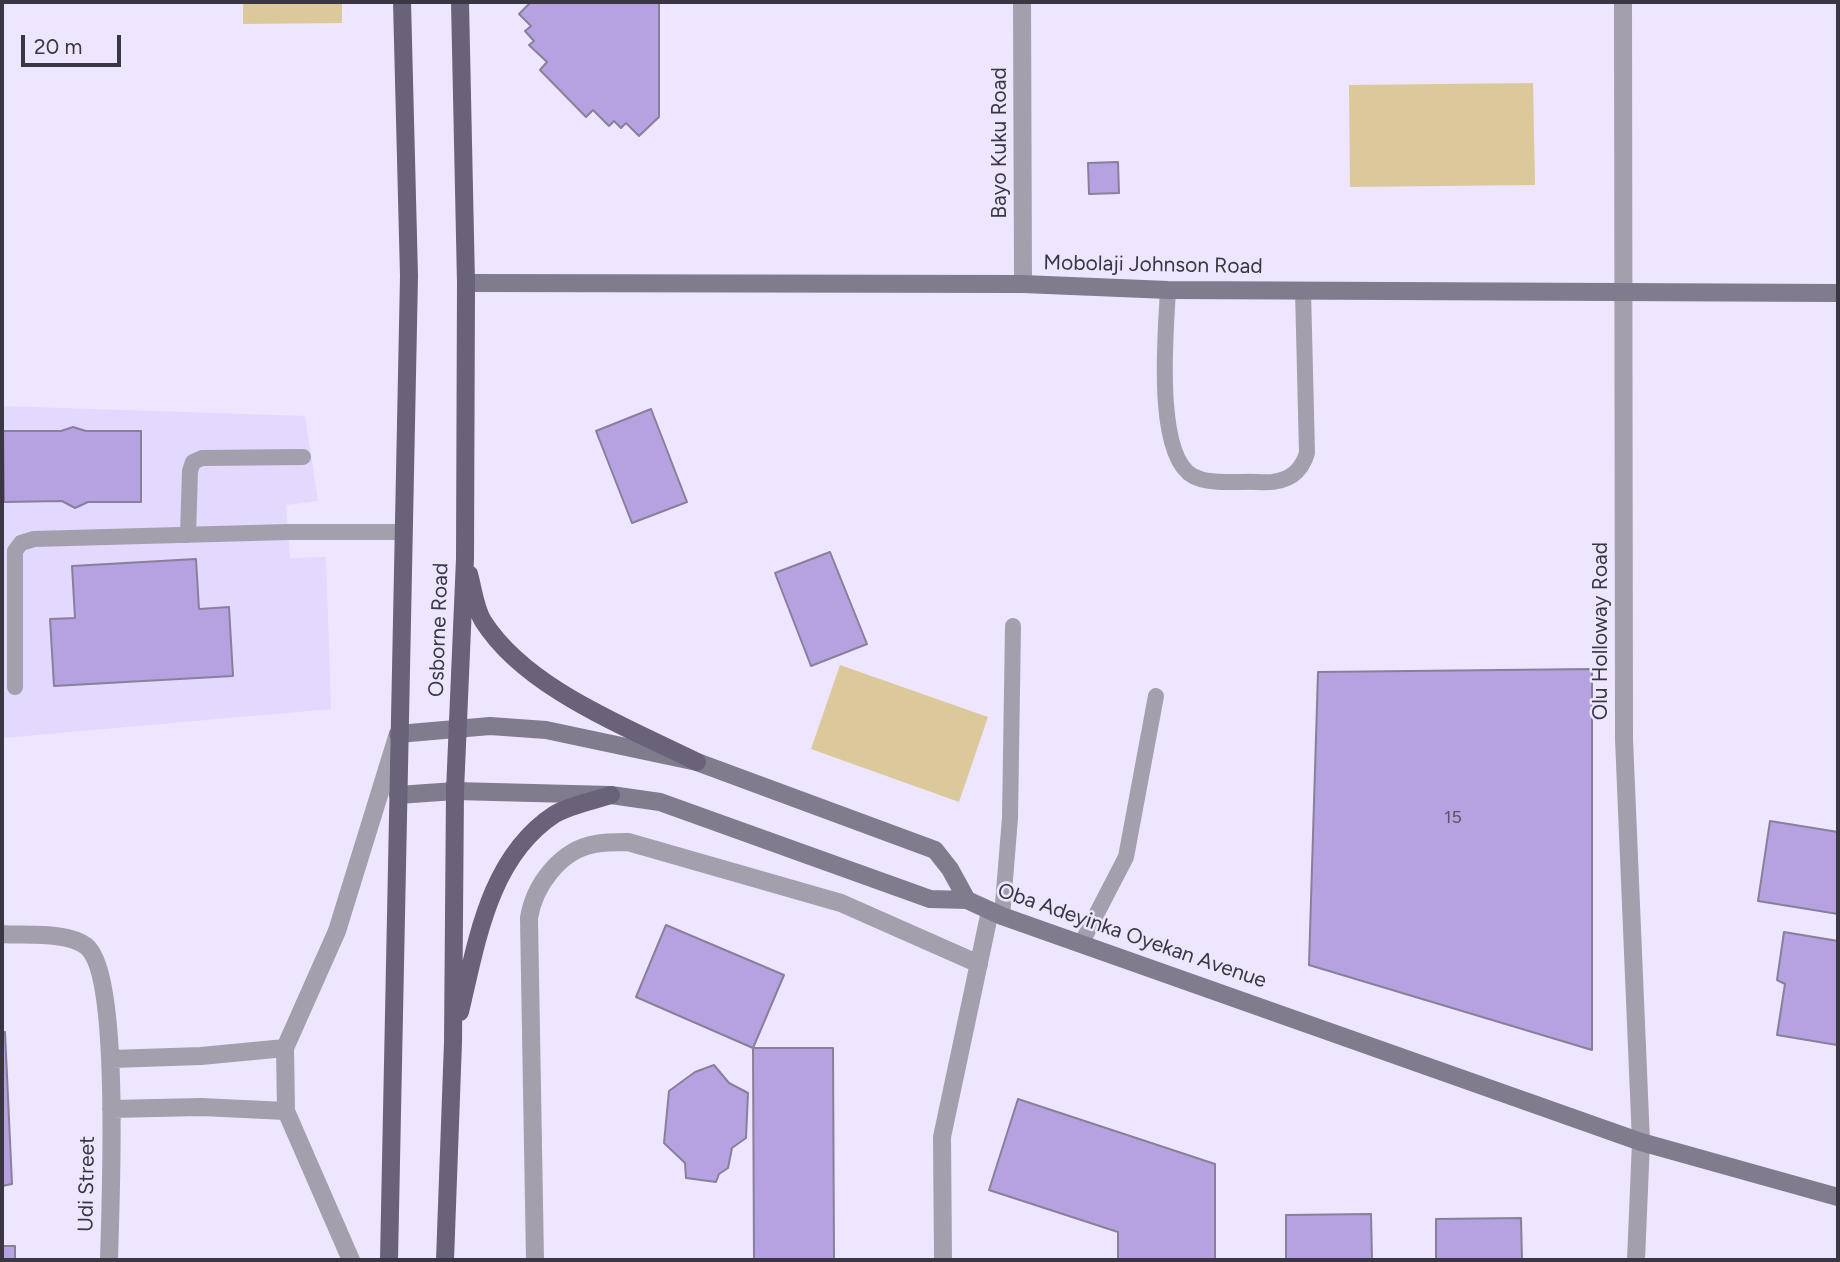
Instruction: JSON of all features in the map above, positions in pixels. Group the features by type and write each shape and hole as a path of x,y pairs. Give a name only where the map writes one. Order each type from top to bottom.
{"main road":[{"name":"Osborne Road","path":"390,1260 398,734 409,276 402,2"},
{"name":"Osborne Road","path":"445,1260 453,1042 455,791 465,559 466,283 460,2"},
{"name":"Mobolaji Johnson Road","path":"466,283 1023,284 1168,290 1838,293"},
{"path":"465,559 482,619 542,681 697,762 935,850 950,869 967,900"},
{"path":"398,734 490,726 546,730 697,762"},
{"name":"Oba Adeyinka Oyekan Avenue","path":"398,795 455,791 611,795 660,803 930,899 967,900 996,913 1641,1142 1838,1197"},
{"path":"453,1042 490,897 519,847 537,828 558,812 611,795"}],"street":[{"name":"Bayo Kuku Road","path":"1022,2 1023,284"},
{"name":"Olu Holloway Road","path":"1623,2 1624,739 1641,1142 1636,1260"},
{"path":"351,1260 286,1111 285,1048 337,931 398,734"},
{"path":"535,1260 529,918 532,898 543,879 567,858 592,844 628,842 841,903 979,964"},
{"path":"943,1260 942,1137 979,964 996,913"},
{"name":"Udi Street","path":"2,934 65,939 85,946 98,962 112,1059 109,1260"},
{"path":"112,1059 201,1056 285,1048"},
{"path":"111,1109 201,1107 286,1111"}],"lane":[{"path":"1168,290 1165,355 1169,435 1176,457 1187,472 1200,479 1269,483 1284,480 1300,470 1307,453 1303,290"},
{"path":"188,535 190,471 193,462 202,458 303,457"},
{"path":"15,687 15,551 21,543 34,540 188,535 404,532"},
{"path":"996,913 1010,818 1013,626"},
{"path":"1082,942 1126,856 1156,696"}],"shaded area":[{"path":"243,2 342,2 342,23 243,24"},
{"path":"1533,83 1535,185 1350,187 1349,85"},
{"path":"2,406 305,416 318,501 286,505 290,558 326,557 331,709 2,738"},
{"path":"840,665 988,717 959,802 811,749"}],"building":[{"path":"531,2 659,2 659,117 639,136 626,123 621,128 614,121 609,126 593,110 586,117 540,70 547,62 529,45 534,41 525,31 531,26 519,14"},
{"path":"1118,162 1119,193 1089,194 1088,163"},
{"path":"651,409 687,502 632,523 596,431"},
{"path":"73,427 86,431 141,431 141,502 88,502 75,508 62,501 4,502 3,431 61,431"},
{"path":"830,552 867,644 811,666 775,573"},
{"path":"196,559 199,609 229,607 233,676 54,686 50,619 75,618 72,566"},
{"path":"1592,669 1592,1050 1309,965 1318,672"},
{"path":"1770,821 1838,832 1838,914 1758,901"},
{"path":"666,925 784,975 753,1048 636,997"},
{"path":"1784,932 1838,941 1837,1045 1777,1035 1785,984 1777,980"},
{"path":"2,1032 5,1032 12,1184 2,1186"},
{"path":"753,1048 833,1048 834,1260 754,1260"},
{"path":"714,1065 729,1083 748,1093 746,1138 732,1148 728,1168 719,1174 716,1182 686,1178 685,1163 664,1143 669,1091 695,1072"},
{"path":"1018,1099 1215,1164 1215,1260 1118,1260 1118,1232 989,1190"},
{"path":"1371,1214 1372,1260 1286,1260 1286,1215"},
{"path":"1521,1218 1522,1260 1436,1260 1436,1219"},
{"path":"2,1246 15,1246 15,1260 2,1260"}]}
